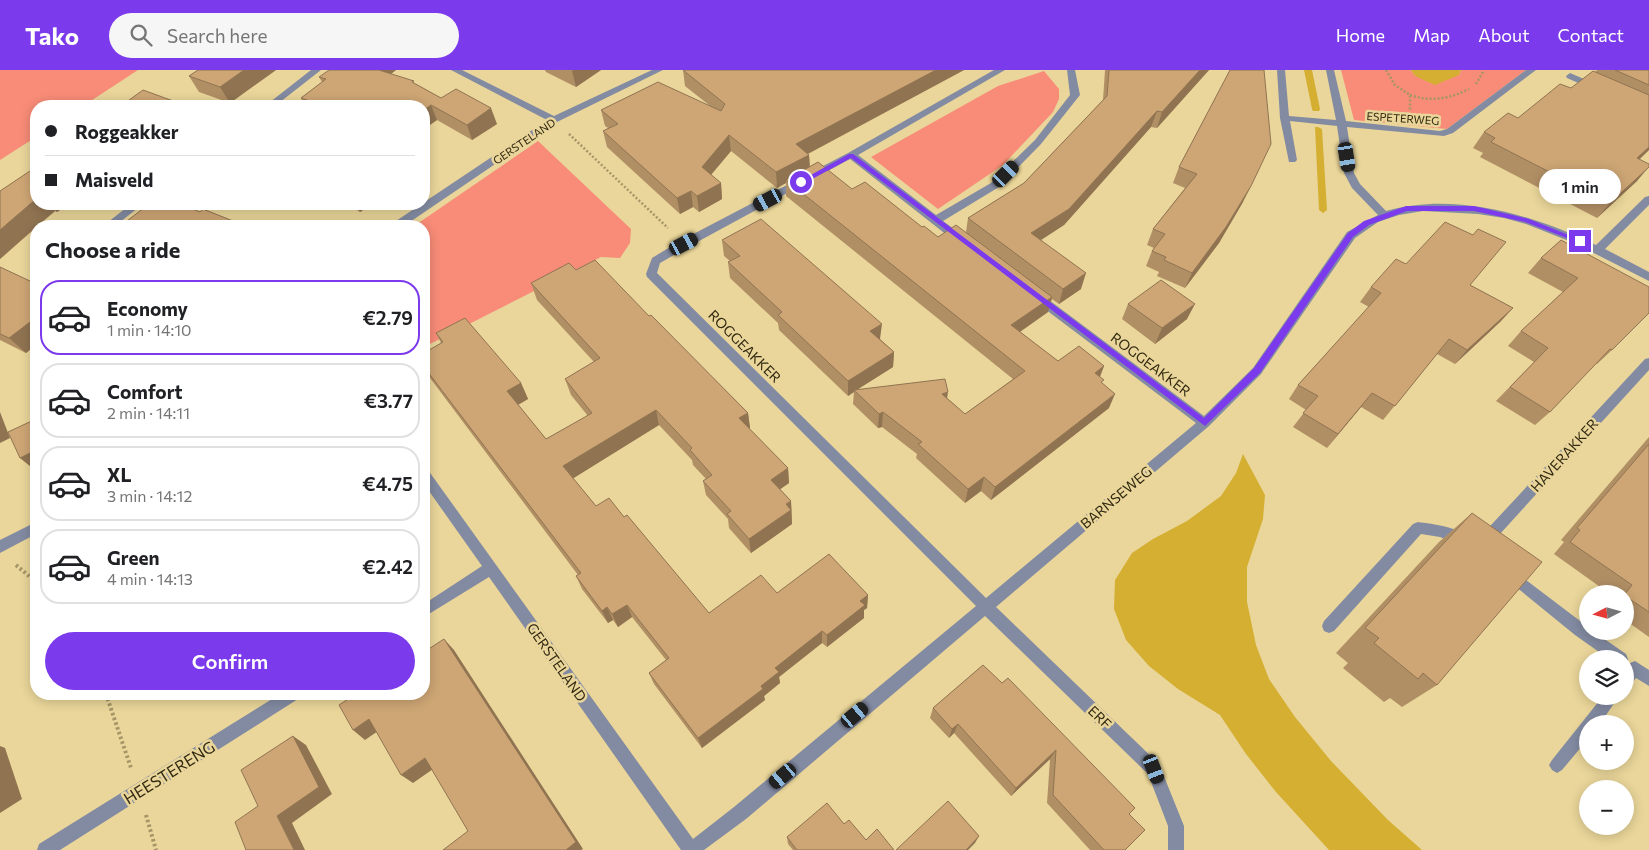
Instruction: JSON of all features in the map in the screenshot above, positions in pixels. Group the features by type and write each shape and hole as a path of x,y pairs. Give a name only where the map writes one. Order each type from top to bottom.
{"street":[{"path":"277,100 318,70"},
{"path":"455,70 554,120"},
{"name":"GERSTELAND","path":"430,204 554,120 659,70"},
{"name":"ROGGEAKKER","path":"985,606 651,274 656,261 684,244 851,155 1001,70"},
{"path":"936,220 995,185 1038,142 1074,94 1071,70"},
{"path":"1281,70 1285,118 1292,160"},
{"path":"1330,70 1342,125 1349,173 1356,186 1384,215"},
{"name":"ESPETERWEG","path":"1342,125 1413,133 1441,134 1450,131 1532,70"},
{"path":"1570,76 1605,92"},
{"path":"1285,118 1342,125"},
{"path":"851,155 968,244"},
{"path":"1598,249 1649,199"},
{"name":"BARNSEWEG","path":"691,850 740,813 1205,423 1257,370 1351,235 1366,223 1406,208 1474,209 1510,215 1544,225 1598,249 1649,277"},
{"path":"116,220 130,210"},
{"name":"GERSTELAND","path":"406,220 421,210"},
{"name":"ROGGEAKKER","path":"1031,292 1205,423"},
{"name":"HAVERAKKER","path":"1329,626 1418,528 1442,531 1482,551 1649,362"},
{"name":"GERSTELAND","path":"430,482 691,850"},
{"path":"0,547 30,531"},
{"path":"1500,566 1580,630 1608,650"},
{"path":"430,607 491,568"},
{"name":"ERF","path":"985,606 1154,769 1176,826 1176,850"},
{"path":"1634,668 1649,679"},
{"name":"HEESTERENG","path":"45,850 284,700"},
{"path":"1597,715 1605,705"},
{"path":"1557,764 1579,737"}],"path":[{"path":"1386,70 1395,85 1410,95 1422,99 1447,98 1475,86 1484,70"},
{"path":"1410,95 1413,133"},
{"path":"554,120 684,244"},
{"path":"14,563 30,577"},
{"path":"108,700 156,850"}],"shaded area":[{"path":"0,70 138,70 92,100 30,100 30,141 0,160"},
{"path":"1341,70 1411,70 1415,76 1459,75 1461,70 1526,70 1447,129 1354,120"},
{"path":"1411,70 1461,70 1459,75 1435,85 1415,76"},
{"path":"1044,71 1059,89 1059,99 1053,112 1003,165 938,209 871,157 998,86"},
{"path":"538,141 631,229 630,243 620,258 601,257 430,344 430,220 423,220"},
{"path":"1243,454 1265,495 1263,519 1247,567 1247,602 1256,645 1269,679 1295,717 1331,761 1388,820 1422,850 1329,850 1276,792 1246,754 1220,715 1178,689 1149,666 1126,640 1114,609 1115,580 1132,553 1153,539 1187,521 1221,496 1236,473"}],"building":[{"path":"198,70 244,70 220,87 189,76"},
{"path":"329,70 379,70 414,81 412,82 441,98 456,89 491,108 467,125 430,106 430,100 306,100 301,98 326,79 319,77"},
{"path":"683,70 936,70 796,144 809,155 776,172 729,135 702,167 721,183 697,196 691,191 677,198 603,131 618,124 601,110 658,82 721,111 725,104"},
{"path":"1109,70 1200,70 1162,112 1157,111 1069,209 1031,233 1086,273 1063,289 968,218 1024,183 1107,96"},
{"path":"1230,70 1264,70 1271,144 1251,186 1226,227 1192,273 1164,260 1166,257 1152,251 1165,234 1153,229 1197,174 1179,167"},
{"path":"1615,70 1649,70 1649,85"},
{"path":"1593,71 1649,95 1649,147 1637,158 1649,164 1649,167 1610,203 1491,142 1495,138 1484,132 1508,113 1518,118 1560,84 1571,88"},
{"path":"143,90 170,100 129,100"},
{"path":"818,162 852,189 865,182 922,227 924,226 938,237 956,225 1052,297 1011,325 1058,361 1079,346 1104,366 1095,373 1104,380 1101,382 1115,394 995,487 984,477 968,489 918,444 922,442 883,412 879,414 854,390 945,379 948,392 942,394 965,414 1025,371 786,180"},
{"path":"30,171 30,204 0,230 0,191"},
{"path":"141,210 195,210 200,212 206,210 230,220 128,220"},
{"path":"761,219 882,324 870,331 894,352 848,381 778,315 782,312 728,262 740,256 722,240"},
{"path":"1445,222 1473,235 1478,229 1506,242 1470,285 1513,308 1467,350 1449,339 1395,406 1372,393 1338,434 1303,413 1318,396 1298,385 1381,293 1371,287 1396,259 1406,264"},
{"path":"1561,240 1649,287 1649,313 1612,350 1610,349 1550,412 1510,387 1548,348 1521,331 1578,278 1541,258"},
{"path":"595,260 748,413 739,418 788,468 771,480 791,501 786,504 791,510 749,539 727,514 731,511 703,481 712,475 690,450 692,448 656,410 563,466 596,506 609,498 624,517 627,515 709,613 761,575 777,593 829,554 868,595 860,601 865,605 827,635 822,631 775,668 779,672 761,686 763,689 698,738 649,673 669,658 627,605 612,614 607,607 602,611 576,576 581,573 430,375 430,350 443,342 436,333 465,318 521,383 507,391 546,439 592,413 565,379 600,358 531,283 569,263 576,270"},
{"path":"0,267 30,281 30,322 9,338 0,334"},
{"path":"1161,280 1195,304 1162,328 1128,304"},
{"path":"30,422 30,453 20,458 8,432"},
{"path":"1649,444 1649,612 1634,602 1634,585 1570,542 1580,530 1577,528"},
{"path":"1472,513 1542,562 1437,685 1423,673 1418,679 1374,643 1379,638 1365,628"},
{"path":"444,639 576,842 566,850 443,850 468,831 425,758 401,775 369,719 353,730 339,705 347,700 430,700 430,648"},
{"path":"983,665 1002,683 1008,678 1135,808 1129,814 1145,830 1125,850 1104,850 1053,795 1056,750 1016,788 958,724 952,729 933,708"},
{"path":"293,736 319,787 277,816 294,850 246,850 235,822 258,806 241,770"},
{"path":"948,801 979,836 966,850 896,850"},
{"path":"827,803 844,824 849,820 866,840 877,829 894,850 797,850 787,837"}],"waterway":[{"path":"1308,70 1316,109"},
{"path":"1318,129 1323,210"}],"route":[{"path":"801,182 851,155 1205,423 1257,370 1351,235 1366,223 1406,208 1474,209 1510,215 1544,225 1580,241"}]}
